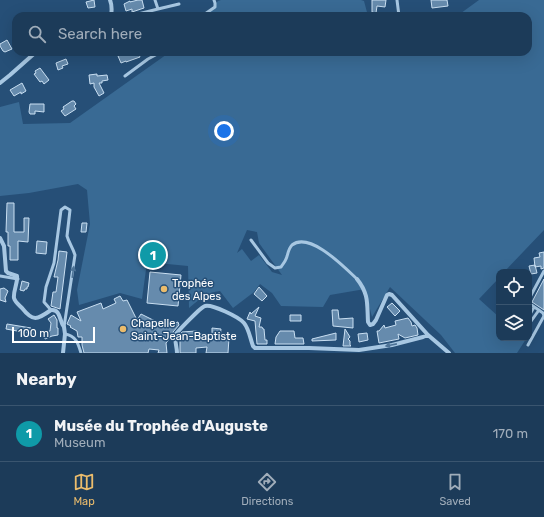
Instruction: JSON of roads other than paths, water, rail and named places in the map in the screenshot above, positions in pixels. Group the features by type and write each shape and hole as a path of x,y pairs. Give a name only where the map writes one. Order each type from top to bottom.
{"street":[{"path":"110,0 112,5 112,12"},
{"path":"0,83 32,56"},
{"path":"0,238 4,246 6,271 17,276 18,279 14,298 32,318 42,317 51,310 56,310 59,313 65,334 63,353"},
{"path":"357,279 365,291 368,322 370,325 376,320 387,295 389,294 428,335 448,353"},
{"path":"178,353 175,342 176,334 197,311 205,306 210,306 232,315 243,322 255,348 359,350 423,338 428,335"}],"lane":[{"path":"155,0 158,9"},
{"path":"206,12 215,7 216,3 214,0"},
{"path":"396,0 398,12"},
{"path":"146,12 179,4"},
{"path":"125,76 154,56"},
{"path":"51,310 44,302 46,287 54,263 61,210 65,207 70,210 67,236 75,255 64,327"},
{"path":"251,240 268,263 275,268 281,267 286,260 292,245 297,242 304,242 313,244 329,254 357,279"},
{"path":"532,294 544,270"},
{"path":"0,276 18,279"},
{"path":"528,345 544,316 543,313 531,305"},
{"path":"532,311 534,307"},
{"path":"532,320 539,310"},
{"path":"65,334 72,336 76,340 81,353"}],"place":[{"name":"Musée du Trophée d'Auguste","path":"153,255"},
{"name":"Trophée des Alpes","path":"164,289"},
{"name":"Chapelle Saint-Jean-Baptiste","path":"123,329"}]}
